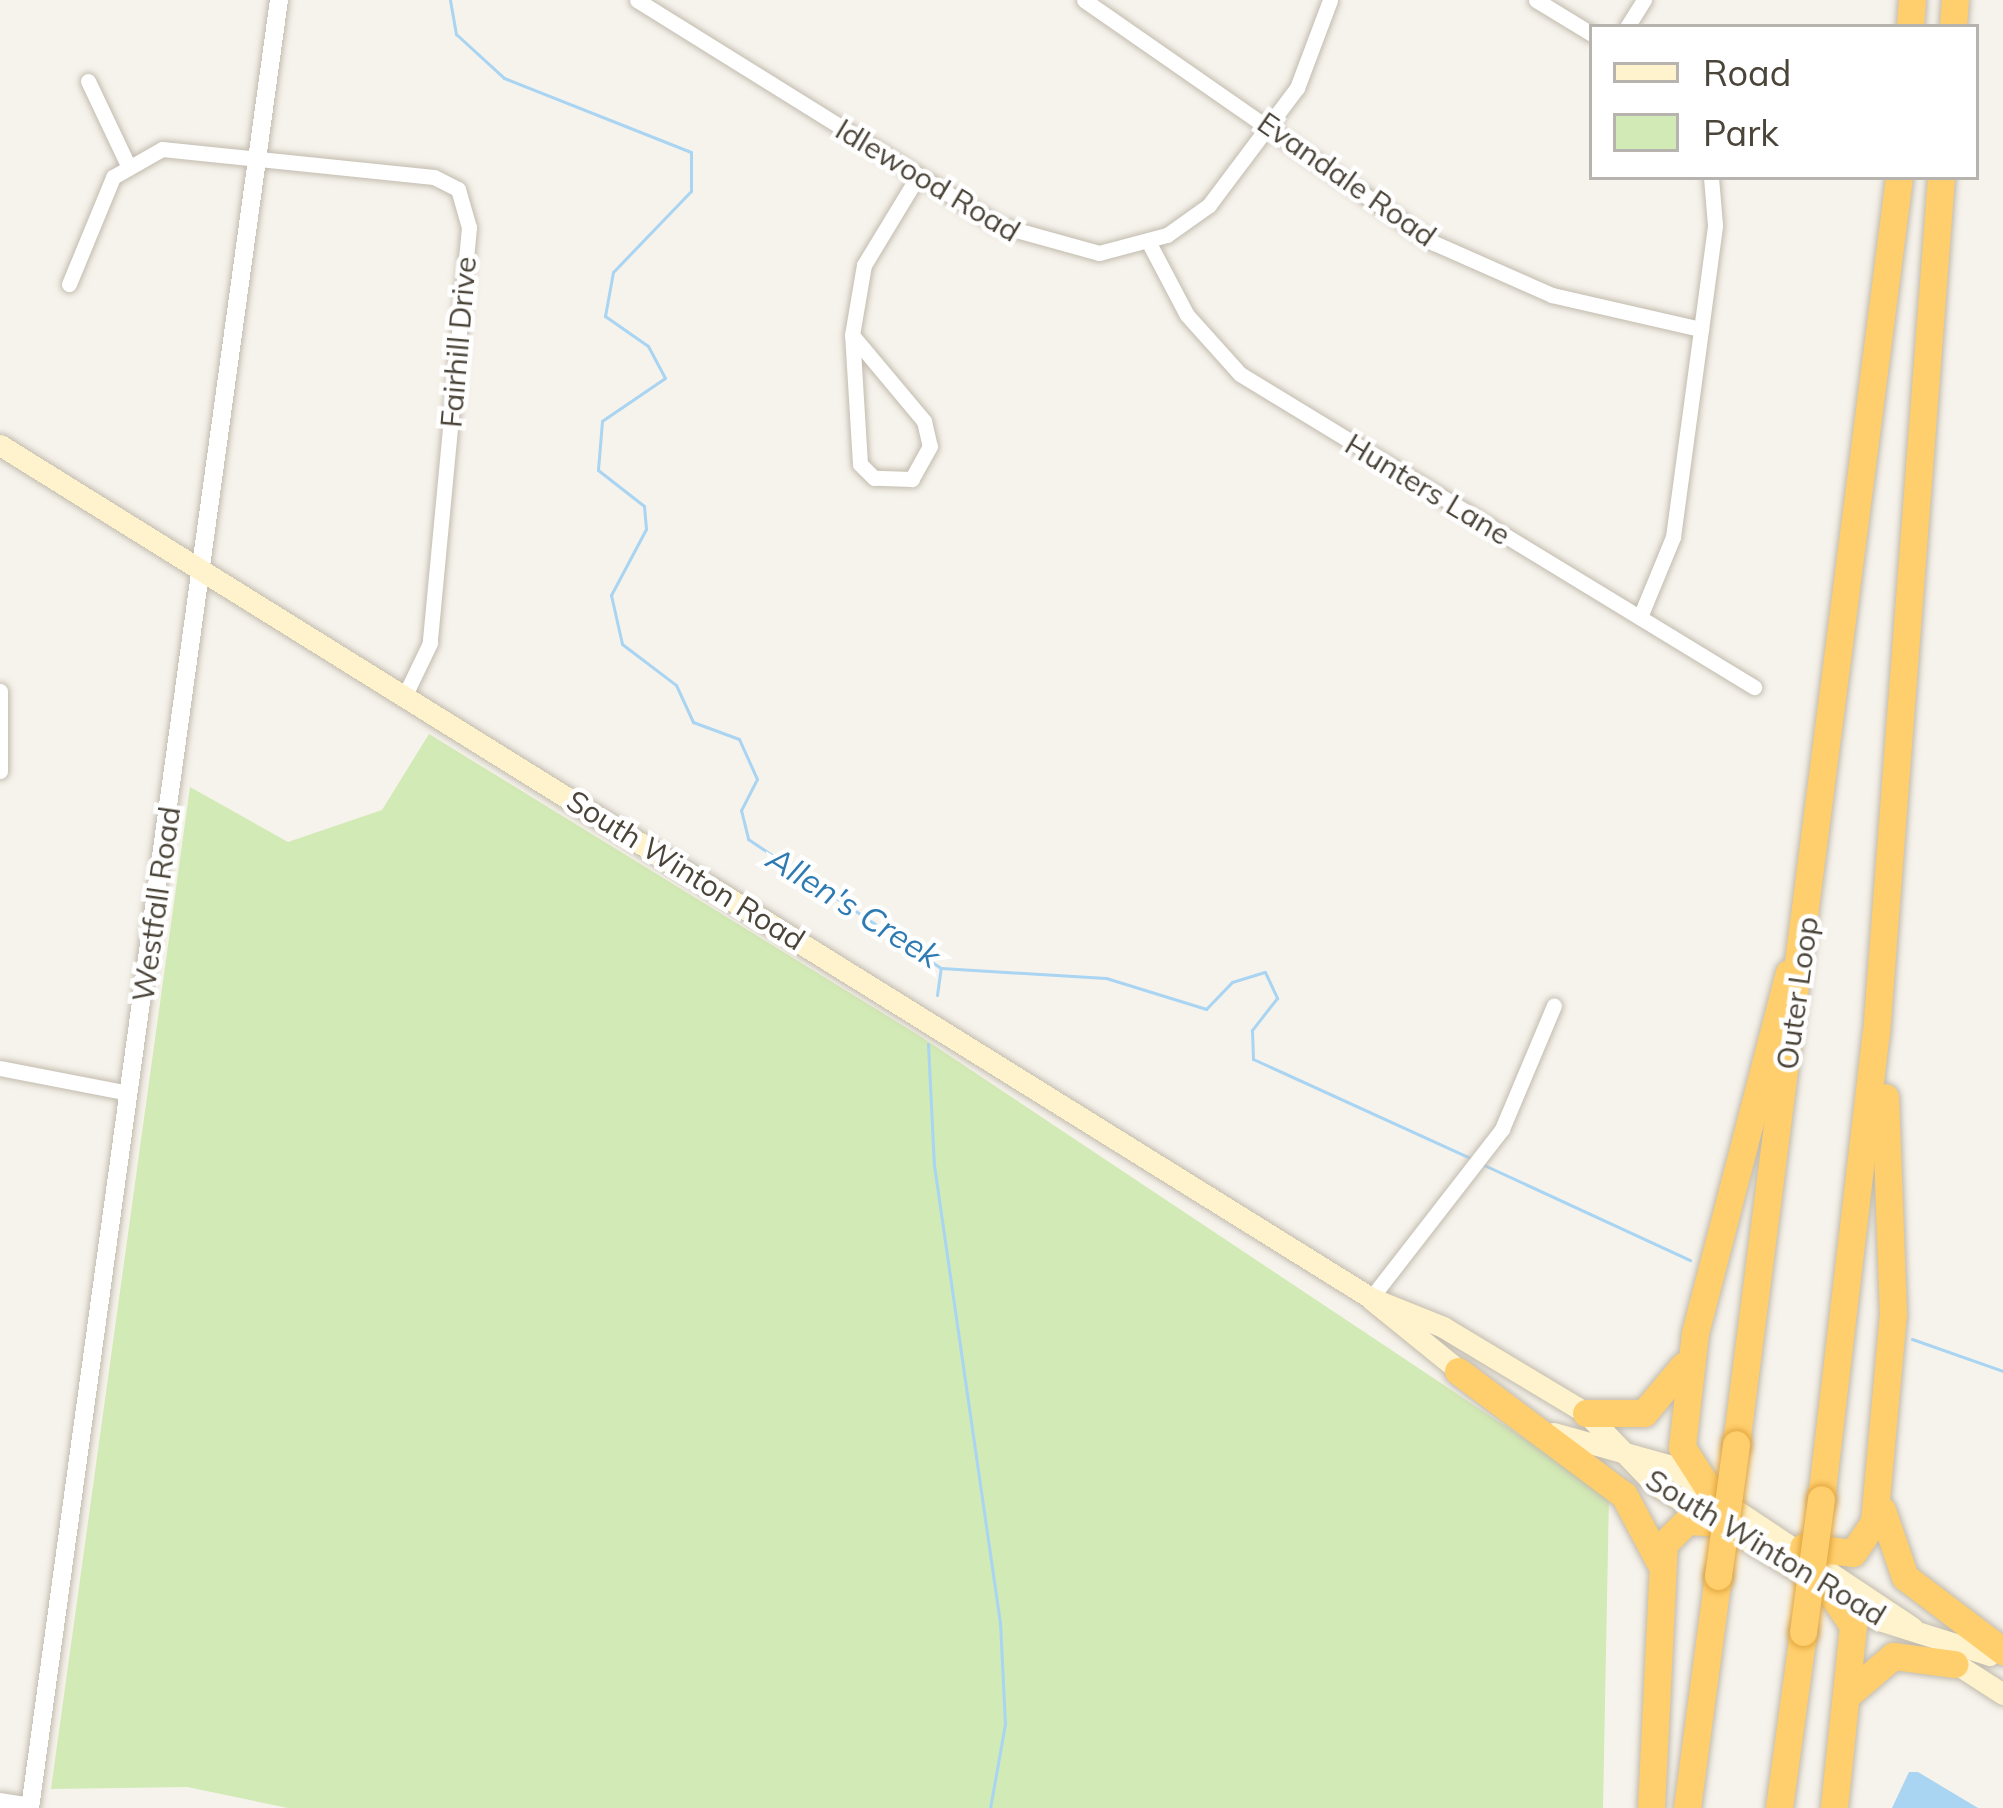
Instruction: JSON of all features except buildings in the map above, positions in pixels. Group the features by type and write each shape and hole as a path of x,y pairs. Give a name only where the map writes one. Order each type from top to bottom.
{"highway":[{"name":"Outer Loop","path":"1687,1808 1804,942 1899,180"},
{"path":"1779,1808 1876,1034 1941,180"},
{"path":"1709,1491 1681,1438 1695,1333 1751,1097 1804,942"},
{"path":"1876,1034 1893,1281 1879,1476 1883,1532 1905,1576 2003,1651"},
{"path":"1586,1413 1625,1418 1659,1404 1695,1333"},
{"path":"1458,1371 1624,1495 1660,1566"},
{"path":"1803,1547 1860,1549 1879,1476"},
{"path":"1651,1808 1660,1566 1678,1525 1720,1523"},
{"path":"1827,1587 1852,1621 1851,1692 1834,1808"},
{"path":"1851,1692 1893,1655 1954,1664"}],"main road":[{"name":"South Winton Road","path":"0,445 1371,1298 1458,1371 1558,1435 1624,1452 1709,1491 1803,1547 1916,1630 1954,1664 2003,1694"},
{"name":"South Winton Road","path":"1371,1298 1456,1334 1586,1413 1643,1477 1827,1587 1916,1630 2003,1664"}],"street":[{"name":"Westfall Road","path":"30,1806 205,572 279,0"},
{"name":"Idlewood Road","path":"637,0 657,6 917,176 1049,248 1149,243 1209,205 1272,125 1310,66 1330,0"},
{"name":"Evandale Road","path":"1084,0 1456,254 1583,304 1701,329"},
{"path":"1536,0 1589,32"},
{"path":"88,81 127,163"},
{"path":"69,284 127,163 172,148 258,156"},
{"name":"Fairhill Drive","path":"258,156 434,176 465,201 430,643 405,695"},
{"path":"852,335 924,421 930,446 912,479 874,478 860,464 852,335 864,265 917,176"},
{"path":"1640,617 1669,557 1701,329 1712,180"},
{"name":"Hunters Lane","path":"1149,243 1187,314 1240,374 1754,687"},
{"path":"0,691 0,770"},
{"path":"1371,1298 1462,1172 1502,1130 1554,1005"},
{"path":"0,1068 129,1093"},
{"path":"0,1799 30,1806"}],"green space":[{"path":"429,734 920,1036 1609,1495 1603,1808 288,1808 187,1787 51,1789 190,787 288,842 382,810"}],"water":[{"path":"1909,1772 1918,1772 1978,1808 1892,1808"}],"waterway":[{"name":"Allen's Creek","path":"450,0 456,34 504,78 691,152 691,191 613,272 605,316 648,346 665,378 602,421 598,470 644,506 646,529 611,595 622,644 676,685 693,722 739,739 757,779 741,810 748,839 941,968 1106,978 1206,1009 1232,982 1265,972 1277,998 1252,1030 1253,1059 1470,1158"},
{"path":"937,995 941,968"},
{"path":"928,1044 934,1165 1000,1622 1005,1724 990,1808"},
{"name":"Allen's Creek","path":"1484,1165 1690,1260"},
{"name":"Allen's Creek","path":"1912,1339 2003,1371"}]}
